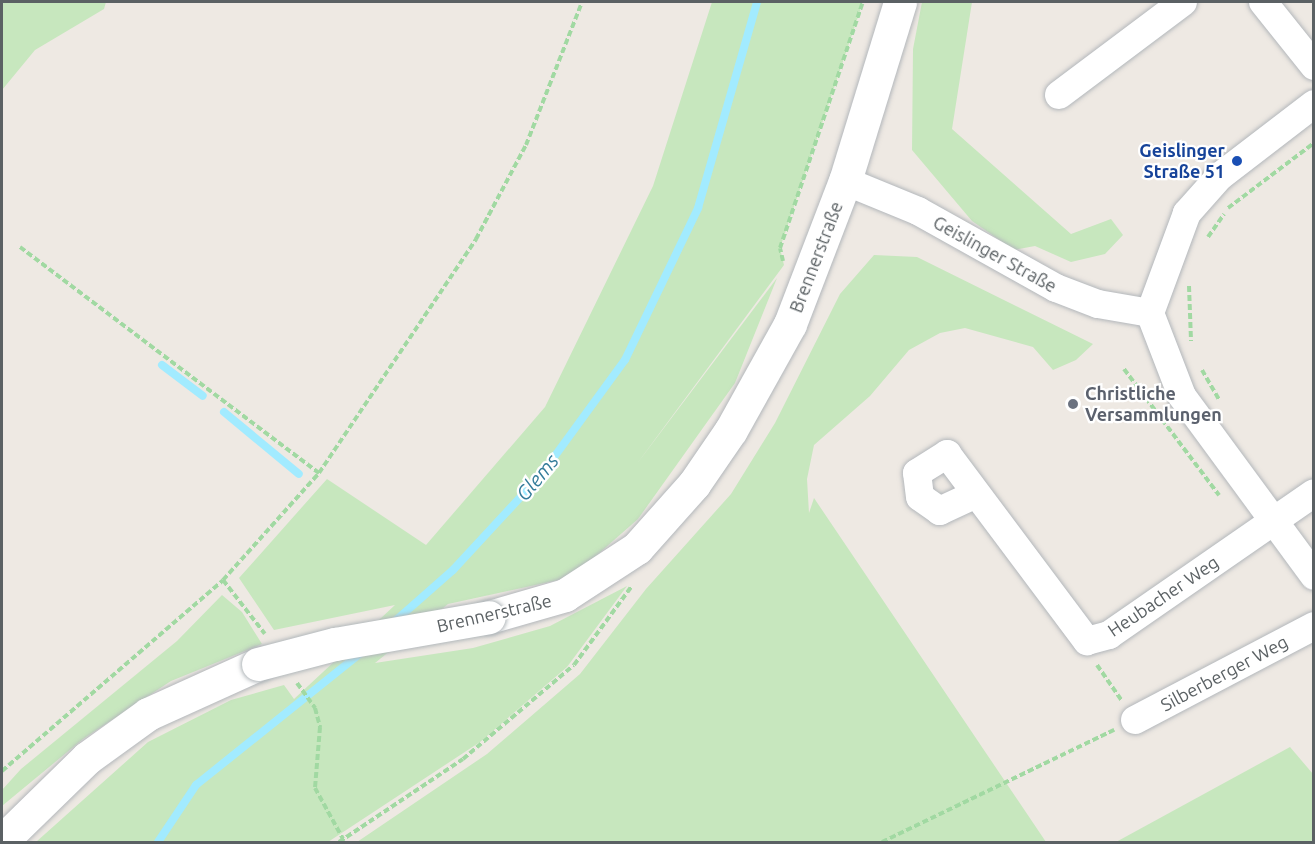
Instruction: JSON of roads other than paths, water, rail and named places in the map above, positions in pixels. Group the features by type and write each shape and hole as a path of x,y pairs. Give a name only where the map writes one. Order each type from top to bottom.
{"main road":[{"name":"Brennerstraße","path":"4,836 87,758 148,714 258,664 335,644 489,617 535,606 598,577 671,513 759,382 808,278 845,182 900,2"}],"street":[{"path":"1059,95 1183,2"},
{"path":"1263,2 1314,66"},
{"path":"1314,104 1220,176 1187,213 1150,314 1182,396 1271,522 1314,576"},
{"name":"Geislinger Straße","path":"845,182 918,211 1056,288 1098,304 1150,314"},
{"name":"Heubacher Weg","path":"974,495 1087,641 1109,635 1314,493"},
{"name":"Silberberger Weg","path":"1135,720 1314,626"}],"waterway":[{"name":"Glems","path":"394,622 453,570 541,475 625,360 698,208 757,2"},
{"path":"162,365 203,396"},
{"path":"224,412 299,474"},
{"name":"Glems","path":"158,842 196,785 363,651"}],"place":[{"name":"Geislinger Straße 51","path":"1237,161"},
{"name":"Christliche Versammlungen","path":"1073,404"}]}
